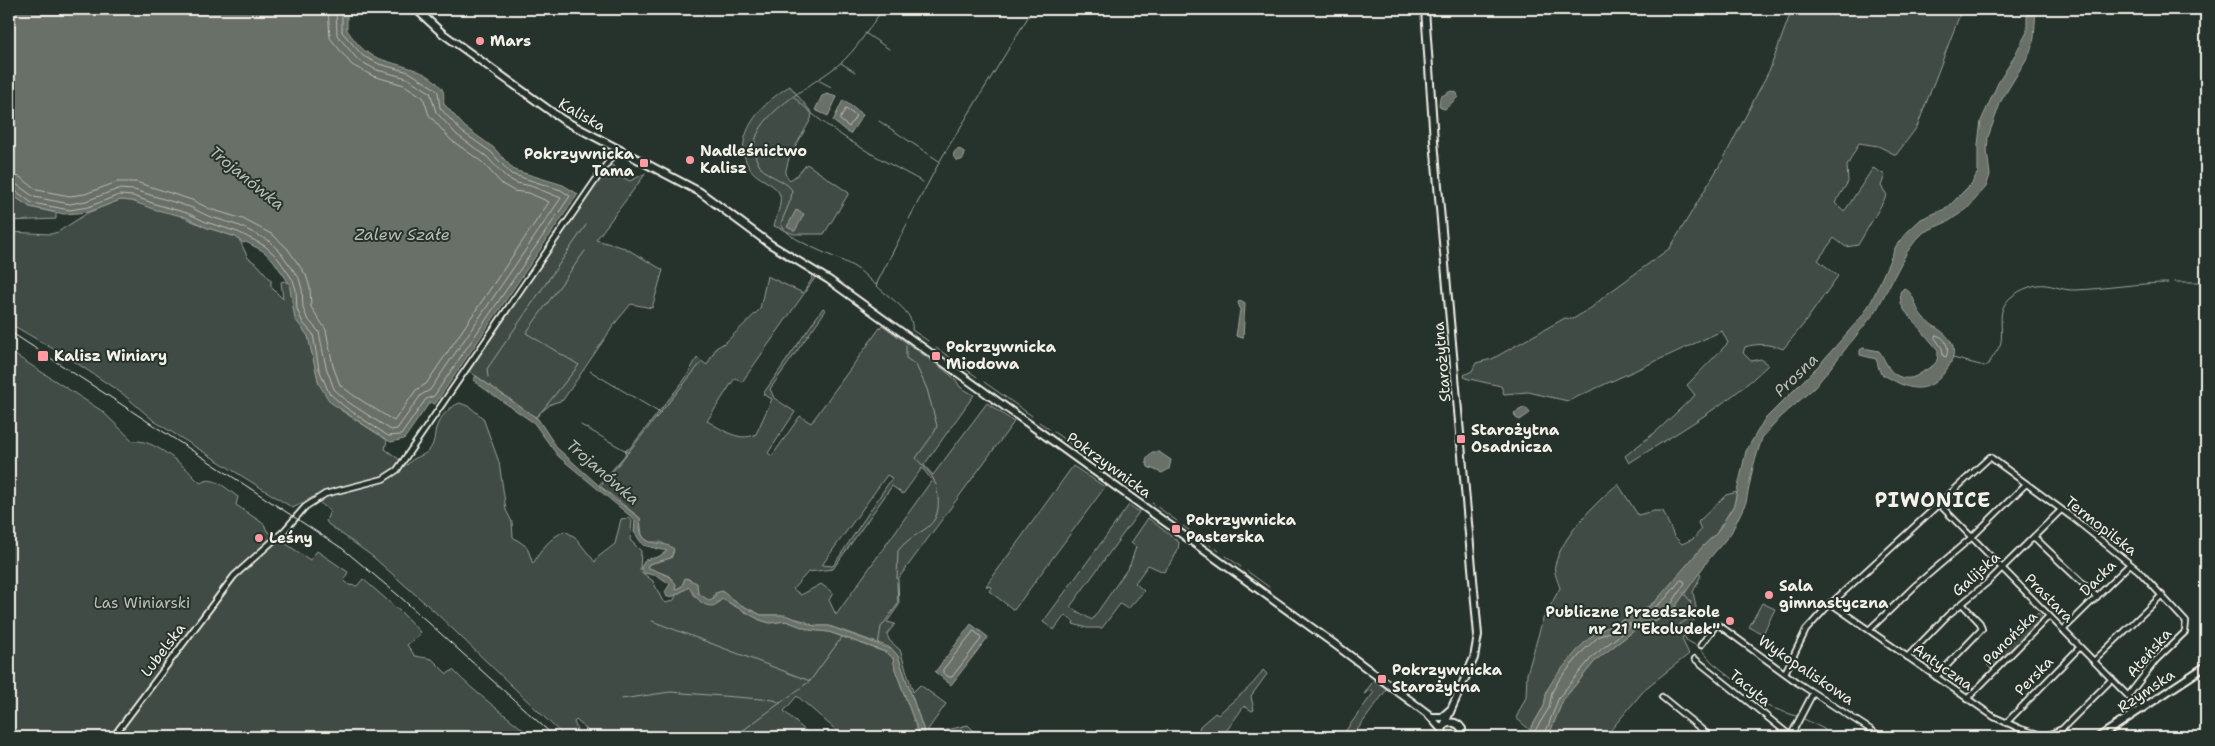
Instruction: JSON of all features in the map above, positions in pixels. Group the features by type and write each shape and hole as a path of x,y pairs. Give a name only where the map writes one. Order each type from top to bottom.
{"street":[{"name":"Kaliska","path":"416,9 442,33 563,120 700,192 770,244"},
{"name":"Starożytna","path":"1425,9 1434,142 1478,635 1474,658 1444,727"},
{"name":"Lubelska","path":"113,737 234,576 284,531 305,507 325,494 391,476 400,466 617,149"},
{"name":"Pokrzywnicka","path":"770,244 829,280 1282,606 1431,715 1444,727"},
{"name":"Termopilska","path":"1939,504 1990,457 2130,564 2185,620 2187,626"},
{"path":"1869,630 1916,585 1972,537 2026,484"},
{"path":"1785,673 1806,630 1830,604 1939,504"},
{"name":"Prastara","path":"1939,504 2141,709"},
{"name":"Galijska","path":"1907,656 1941,622 2003,568 2061,510"},
{"path":"2034,537 2097,597"},
{"name":"Dacka","path":"2063,630 2130,564"},
{"path":"2094,661 2162,596"},
{"name":"Antyczna","path":"1830,604 1967,699 2006,723 2047,737"},
{"path":"1936,677 1982,629 1980,623 1962,604"},
{"name":"Panońska","path":"1967,699 2050,616"},
{"name":"Wykopaliskowa","path":"1701,645 1716,625 1813,693 1882,737"},
{"name":"Ateńska","path":"2128,696 2156,660 2185,632 2187,626"},
{"name":"Perska","path":"2006,723 2080,647"},
{"name":"Tacyta","path":"1695,659 1791,737"},
{"name":"Rzymska","path":"2099,737 2206,666"},
{"path":"2047,737 2062,729 2112,679"},
{"path":"1791,737 1813,693"},
{"path":"1662,697 1711,737"},
{"path":"1431,715 1442,717 1451,708 1456,723 1462,729 1460,737"},
{"path":"1444,737 1444,727 1456,723"}],"green space":[{"path":"1792,9 1962,9 1917,127 1896,155 1878,146 1859,143 1847,166 1848,182 1835,203 1844,212 1873,168 1885,175 1881,186 1887,195 1858,245 1846,247 1834,238 1818,260 1838,276 1803,325 1783,349 1764,345 1745,347 1743,353 1751,361 1761,359 1768,365 1719,406 1629,463 1625,456 1658,430 1695,395 1687,385 1728,343 1722,331 1568,401 1528,392 1504,394 1501,386 1465,378 1464,375 1472,371 1476,363 1492,359 1565,318 1573,319 1591,308 1670,248 1724,158 1770,69"},
{"path":"790,86 812,113 811,119 789,158 785,174 790,180 807,164 849,193 824,234 794,234 774,226 780,206 780,195 774,187 752,171 744,155 747,131 753,120 770,100"},
{"path":"609,165 614,166 618,175 630,181 646,173 596,240 625,248 663,270 652,308 631,304 616,322 563,400 551,404 535,417 469,371"},
{"path":"9,193 30,207 56,213 56,219 9,221"},
{"path":"120,200 132,201 174,213 205,227 236,237 248,258 258,265 271,280 271,287 283,299 281,282 289,283 303,329 308,336 319,384 342,411 387,440 385,449 407,465 431,448 437,424 452,407 460,403 470,407 483,418 499,462 506,510 512,522 513,537 527,547 533,564 546,545 565,531 575,537 595,562 598,557 615,544 621,519 630,518 632,521 630,540 641,551 640,571 653,581 662,600 666,603 674,600 676,595 689,587 694,596 717,604 722,599 760,620 770,623 786,621 810,630 829,632 890,654 895,662 895,669 920,737 844,737 797,696 784,711 812,737 595,737 576,720 574,722 580,737 565,737 434,611 372,556 328,524 326,521 330,511 313,497 293,508 154,421 123,394 72,360 9,323 9,232 51,234 58,232 89,212"},
{"path":"811,274 815,278 742,382 735,378 707,421 737,436 743,437 756,434 772,399 763,394 823,308 826,310 770,389 774,398 795,412 768,453 772,456 800,416 811,423 882,325 943,369 956,380 960,387 974,395 924,465 933,475 987,403 1014,422 898,579 899,605 887,622 895,624 887,634 889,640 900,650 913,692 920,685 946,704 927,731 943,731 968,725 973,730 993,737 926,737 898,656 889,647 829,626 814,626 805,621 781,615 761,615 737,603 728,596 714,595 713,600 710,601 701,597 689,579 685,578 682,586 675,590 664,574 647,568 649,564 671,558 674,551 661,542 650,542 645,539 642,535 640,518 599,485 685,379 697,358 707,365 716,348 726,342 760,309 767,276 803,293 812,279","holes":["922,468 932,480 836,615 829,600 833,593 821,584 801,595 793,589 808,572 833,569 892,486 903,494","887,475 892,478 833,566 822,565"]},
{"name":"Las Winiarski","path":"9,351 102,411 133,441 140,441 160,449 201,483 210,480 225,487 238,497 236,505 264,524 267,531 310,560 317,551 348,572 344,580 349,585 357,586 363,579 402,613 421,633 407,645 415,656 432,659 447,674 453,670 481,696 532,737 9,737"},
{"path":"1073,466 1105,487 1014,610 989,591 992,587 986,586"},
{"path":"1618,484 1638,515 1653,511 1663,511 1674,536 1682,544 1693,539 1701,530 1698,522 1726,495 1737,492 1734,505 1716,534 1703,546 1663,595 1642,611 1595,633 1547,690 1544,706 1530,730 1516,718 1526,697 1527,674 1543,619 1560,588 1555,565 1572,531 1600,500"},
{"path":"1129,505 1139,512 1070,607 1092,620 1130,565 1136,547 1131,543 1148,518 1179,542 1174,558 1164,572 1148,565 1135,583 1144,591 1128,609 1120,604 1102,628 1087,628 1073,624 1074,622 1065,615 1054,630 1043,622"},
{"path":"1698,573 1701,575 1693,592 1696,607 1694,620 1682,639 1689,654 1646,688 1605,737 1548,737 1563,700 1596,660 1635,630 1671,613"},
{"path":"1762,603 1775,609 1763,634 1749,627"},
{"path":"2038,613 2043,618 1991,669 1987,665"},
{"path":"1263,670 1267,674 1251,696 1254,710 1252,711 1244,706 1222,737 1197,737 1200,726 1215,713 1218,715 1259,677"},
{"path":"1374,680 1387,689 1352,737 1341,737 1374,692 1371,690 1364,694"},
{"path":"1452,726 1458,732 1452,738 1446,732"}],"water":[{"name":"Zalew Szałe","path":"9,9 347,9 347,30 365,51 384,60 416,70 435,81 443,91 444,104 465,127 494,148 514,170 563,185 578,194 435,404 430,402 404,439 391,442 330,402 319,384 308,336 295,319 289,283 273,260 263,251 246,242 243,243 236,237 205,227 186,217 153,209 132,201 120,200 89,212 64,214 30,207 9,193"},
{"path":"2027,9 2036,9 2034,38 2030,53 2001,101 1988,137 1987,151 1990,175 1986,187 1967,209 1949,221 1924,232 1916,240 1907,252 1876,311 1815,387 1781,417 1762,438 1753,467 1746,502 1731,533 1709,559 1671,613 1635,630 1596,660 1563,700 1548,737 1526,737 1544,706 1547,690 1555,677 1581,646 1595,633 1642,611 1654,603 1703,546 1716,534 1734,505 1746,451 1764,420 1820,364 1862,316 1872,300 1896,246 1905,234 1921,219 1947,208 1972,183 1978,172 1978,144 1981,121 1998,83 2027,32"},
{"path":"1451,91 1457,93 1458,97 1445,109 1441,108 1439,105 1440,97"},
{"path":"827,94 837,97 828,116 815,110 822,96"},
{"path":"843,100 863,115 850,134 833,121"},
{"path":"959,149 965,155 959,161 953,155"},
{"path":"796,210 804,214 795,231 787,227"},
{"path":"1904,288 1910,293 1922,316 1946,335 1953,347 1952,361 1949,366 1937,381 1923,388 1908,387 1900,384 1882,374 1876,359 1860,355 1860,350 1863,348 1879,351 1892,372 1906,378 1915,377 1935,363 1938,350 1901,304 1900,292"},
{"path":"1241,301 1245,304 1243,338 1236,336 1240,310 1238,302"},
{"path":"476,376 538,419 557,448 614,499 640,518 644,539 670,546 674,549 671,558 649,564 647,567 669,576 676,584 675,590 682,586 685,578 697,583 698,593 710,601 715,598 715,593 722,591 737,603 761,615 785,615 814,626 829,626 893,650 898,656 926,737 920,737 895,669 893,658 886,652 829,632 810,630 786,621 770,623 760,620 722,599 714,606 705,605 689,587 674,596 667,597 665,592 670,584 658,576 644,573 641,568 645,560 658,557 667,551 643,545 634,532 635,520 558,456 534,423 473,380"},
{"path":"1525,407 1530,413 1520,420 1516,418 1514,413"},
{"path":"1152,452 1159,452 1171,460 1169,469 1162,473 1148,467 1146,460"},
{"path":"971,624 988,637 951,685 935,672"}],"waterway":[{"path":"876,285 856,268 802,242 785,230 781,223 791,199 792,190 784,182 760,167 757,161 755,145 760,130 771,115 785,102 846,58 861,41 883,9"},
{"path":"909,219 941,159 1033,9"},
{"path":"865,33 889,49"},
{"path":"841,63 855,72"},
{"path":"818,80 831,87"},
{"path":"794,97 839,134 923,182"},
{"path":"879,121 939,161"},
{"path":"907,224 876,285 905,311 912,323 912,330 928,341"},
{"path":"488,377 487,369 586,225"},
{"path":"536,418 579,365 526,333 585,251"},
{"path":"2175,282 2206,282"},
{"path":"1953,358 1984,366 1988,365 2001,342 2003,308 2011,297 2028,287 2042,285 2075,290 2168,283"},
{"path":"906,345 906,358 916,365 927,389 937,426 916,458 932,476 936,485"},
{"path":"936,348 951,358"},
{"path":"956,362 977,377"},
{"name":"Trojanówka","path":"600,487 700,364"},
{"path":"590,371 660,413"},
{"path":"984,382 1032,416"},
{"path":"1039,422 1049,429"},
{"path":"581,425 628,452"},
{"path":"1054,432 1091,459"},
{"path":"1095,462 1146,499"},
{"path":"897,579 898,551 905,543 933,522 937,514 937,489"},
{"path":"1152,503 1177,521"},
{"path":"1183,526 1193,533"},
{"path":"1197,536 1205,542"},
{"path":"1215,548 1219,551"},
{"path":"1226,556 1241,567"},
{"path":"1247,571 1269,587"},
{"path":"878,645 881,627 898,604 897,582"},
{"path":"1683,592 1691,602 1687,620 1680,624 1686,640 1699,647 1712,662 1749,692 1758,703 1799,717"},
{"path":"652,621 810,681"},
{"path":"734,737 810,681 842,637"},
{"path":"622,699 670,692 774,700 780,703"},
{"path":"1802,718 1824,729 1832,737"}],"railway":[{"path":"9,331 343,549 398,595 555,737"}],"place":[{"name":"Mars","path":"480,41"},
{"name":"Nadleśnictwo Kalisz","path":"690,160"},
{"name":"Pokrzywnicka Tama","path":"644,163"},
{"name":"Kalisz Winiary","path":"43,356"},
{"name":"Pokrzywnicka Miodowa","path":"936,356"},
{"name":"Starożytna Osadnicza","path":"1461,439"},
{"name":"Pokrzywnicka Pasterska","path":"1176,529"},
{"name":"Leśny","path":"259,538"},
{"name":"Sala gimnastyczna","path":"1769,595"},
{"name":"Publiczne Przedszkole nr 21 \"Ekoludek\"","path":"1730,621"},
{"name":"Pokrzywnicka Starożytna","path":"1382,679"}],"district":[{"name":"PIWONICE","path":"1933,500"}],"water label":[{"name":"Prosna","path":"1796,375"}]}
